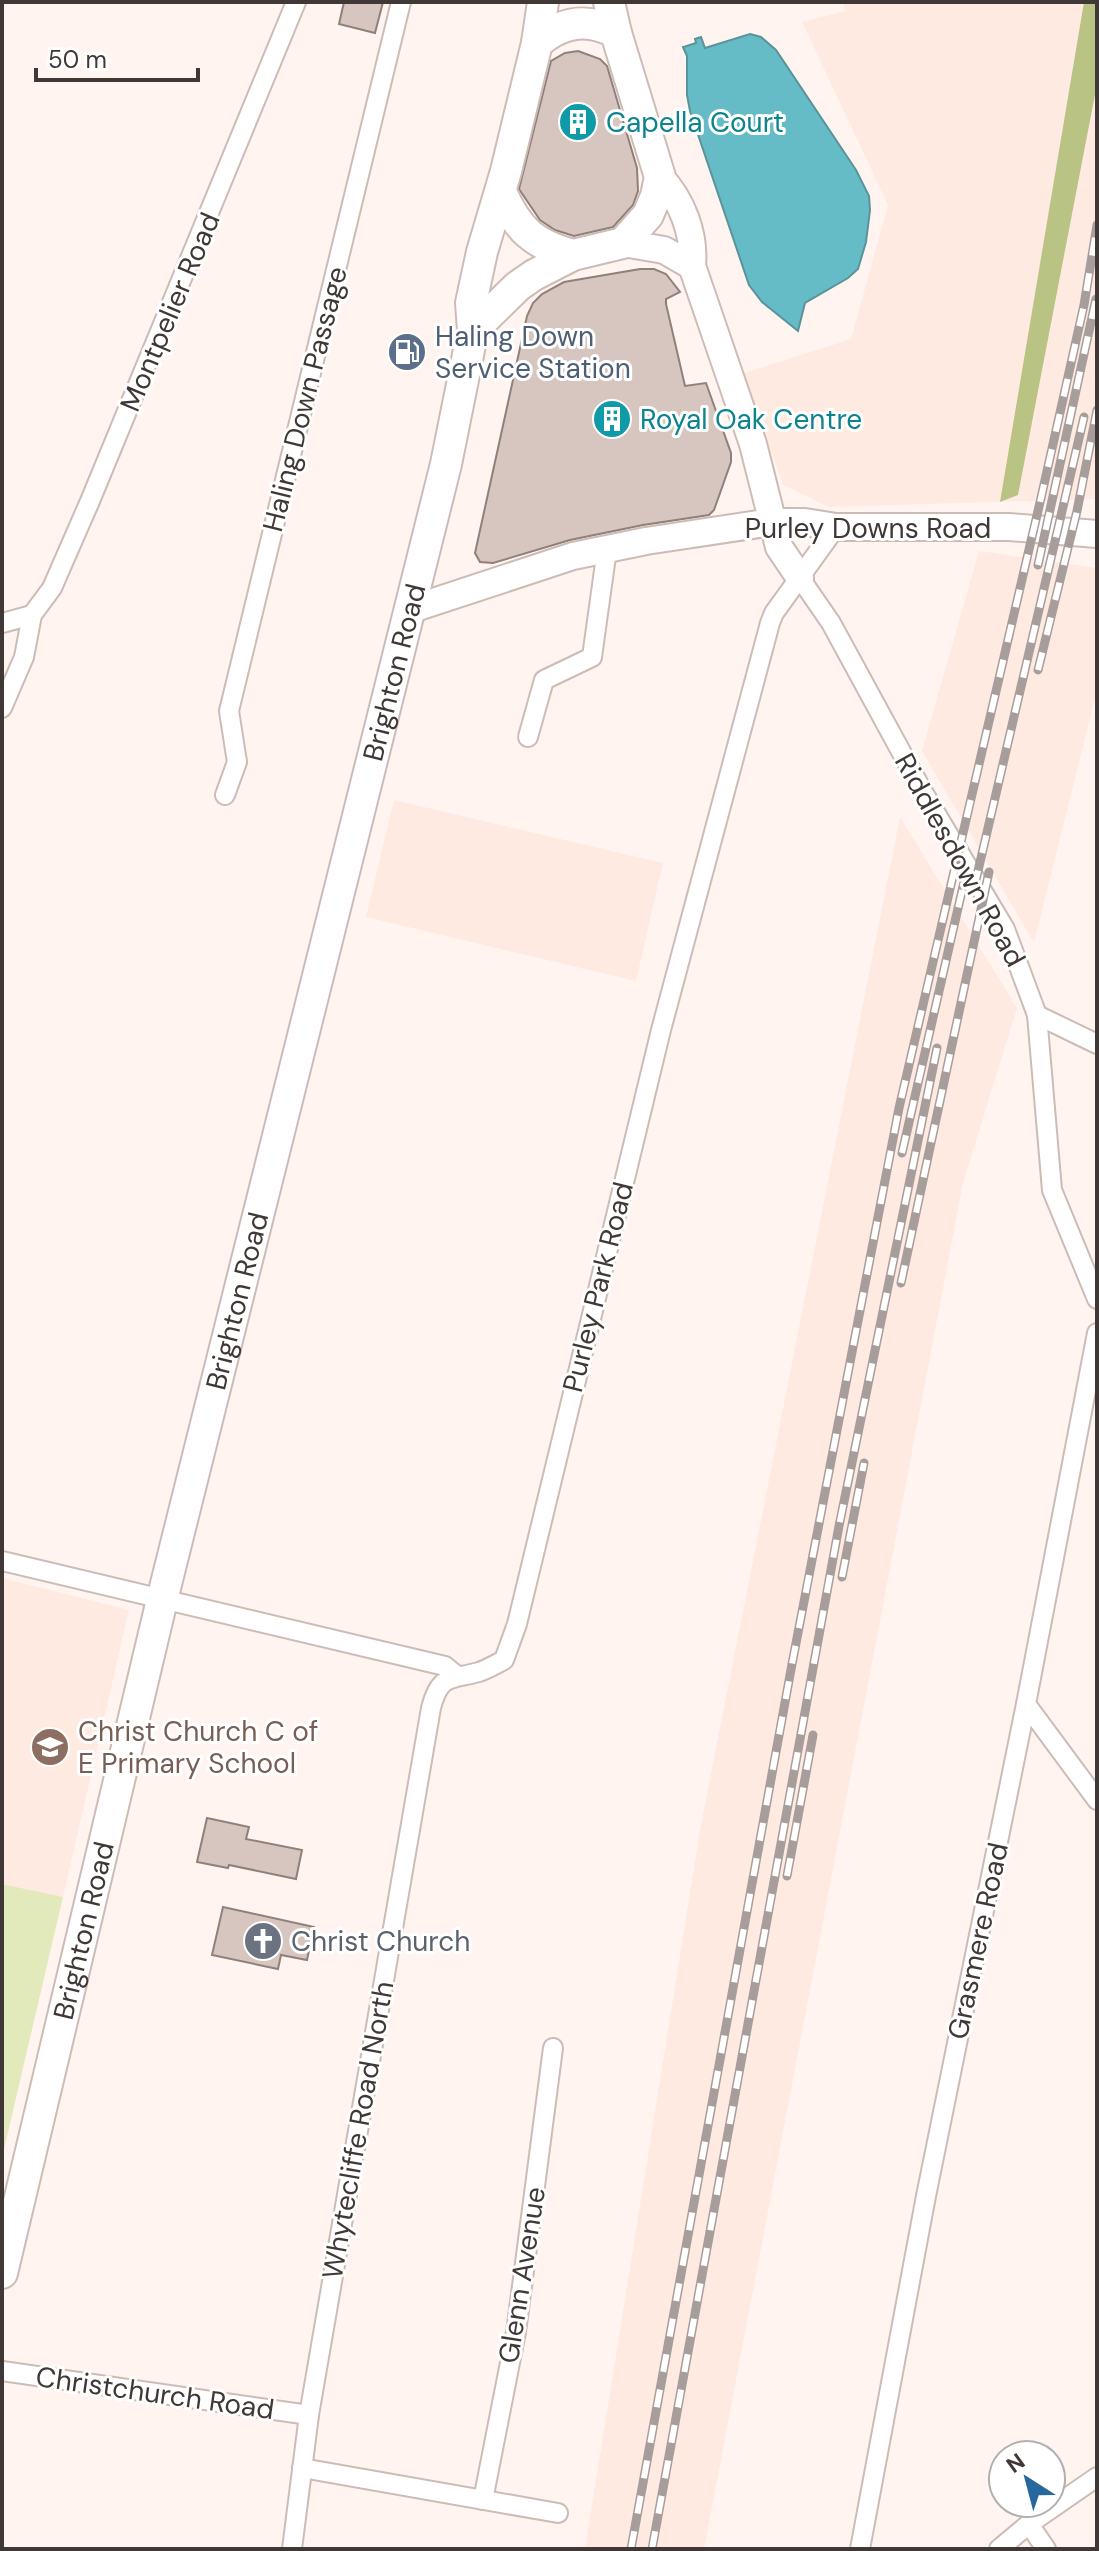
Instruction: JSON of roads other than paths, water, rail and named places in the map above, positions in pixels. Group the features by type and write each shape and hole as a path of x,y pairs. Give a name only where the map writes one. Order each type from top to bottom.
{"main road":[{"path":"543,2 537,43 501,192 522,229 545,246 573,255"},
{"path":"473,330 518,286 573,255 623,243 648,215 656,196 660,177 609,2"},
{"path":"537,43 555,29 575,23 598,24 616,33"},
{"name":"Brighton Road","path":"2,2273 162,1600 446,464 473,330 471,303 482,252 501,192"}],"street":[{"name":"Montpelier Road","path":"2,708 24,657 32,615 52,588 90,501 296,2"},
{"name":"Haling Down Passage","path":"225,795 237,762 229,711 401,2"},
{"name":"Riddlesdown Road","path":"660,177 676,195 693,244 692,266 753,444 779,547 831,623 923,792 1005,929 1037,1015 1052,1190 1097,1299"},
{"path":"623,243 664,250 692,266"},
{"name":"Purley Downs Road","path":"409,610 573,556 772,522 836,527 1009,527 1097,534"},
{"path":"800,578 836,527"},
{"path":"528,737 544,680 592,657 607,549"},
{"name":"Purley Park Road","path":"456,1675 481,1672 504,1660 517,1624 661,1030 770,623 800,578"},
{"path":"2,623 32,615"},
{"path":"1037,1015 1097,1044"},
{"name":"Grasmere Road","path":"860,2549 926,2196 1026,1704 1097,1333"},
{"path":"2,1561 445,1666 456,1675"},
{"name":"Whytecliffe Road North","path":"292,2549 309,2415 431,1708 435,1692 456,1675"},
{"path":"1026,1704 1097,1800"},
{"name":"Glenn Avenue","path":"483,2500 516,2332 553,2048"},
{"name":"Christchurch Road","path":"2,2371 309,2415"},
{"path":"302,2468 558,2513"},
{"path":"999,2549 1097,2477"},
{"path":"1029,2524 1046,2549"}],"water":[{"path":"750,34 761,37 776,50 856,170 869,196 866,242 858,269 805,303 798,331 762,302 749,285 687,95 687,56 683,47 696,43 695,39 701,37 705,48"}],"railway":[{"path":"631,2549 792,1664 899,1108 1041,498 1084,305 1097,225"},
{"path":"1038,565 1096,299"},
{"path":"1038,670 1077,511 1097,410"},
{"path":"974,888 1084,417"},
{"path":"902,1153 967,869"},
{"path":"901,1283 989,872"},
{"path":"652,2549 839,1526 937,1048"},
{"path":"842,1577 864,1463"},
{"path":"787,1876 813,1735"}],"place":[{"name":"Capella Court","path":"578,122"},
{"name":"Haling Down Service Station","path":"407,352"},
{"name":"Royal Oak Centre","path":"612,419"},
{"name":"Christ Church C of E Primary School","path":"50,1747"},
{"name":"Christ Church","path":"263,1941"}]}
